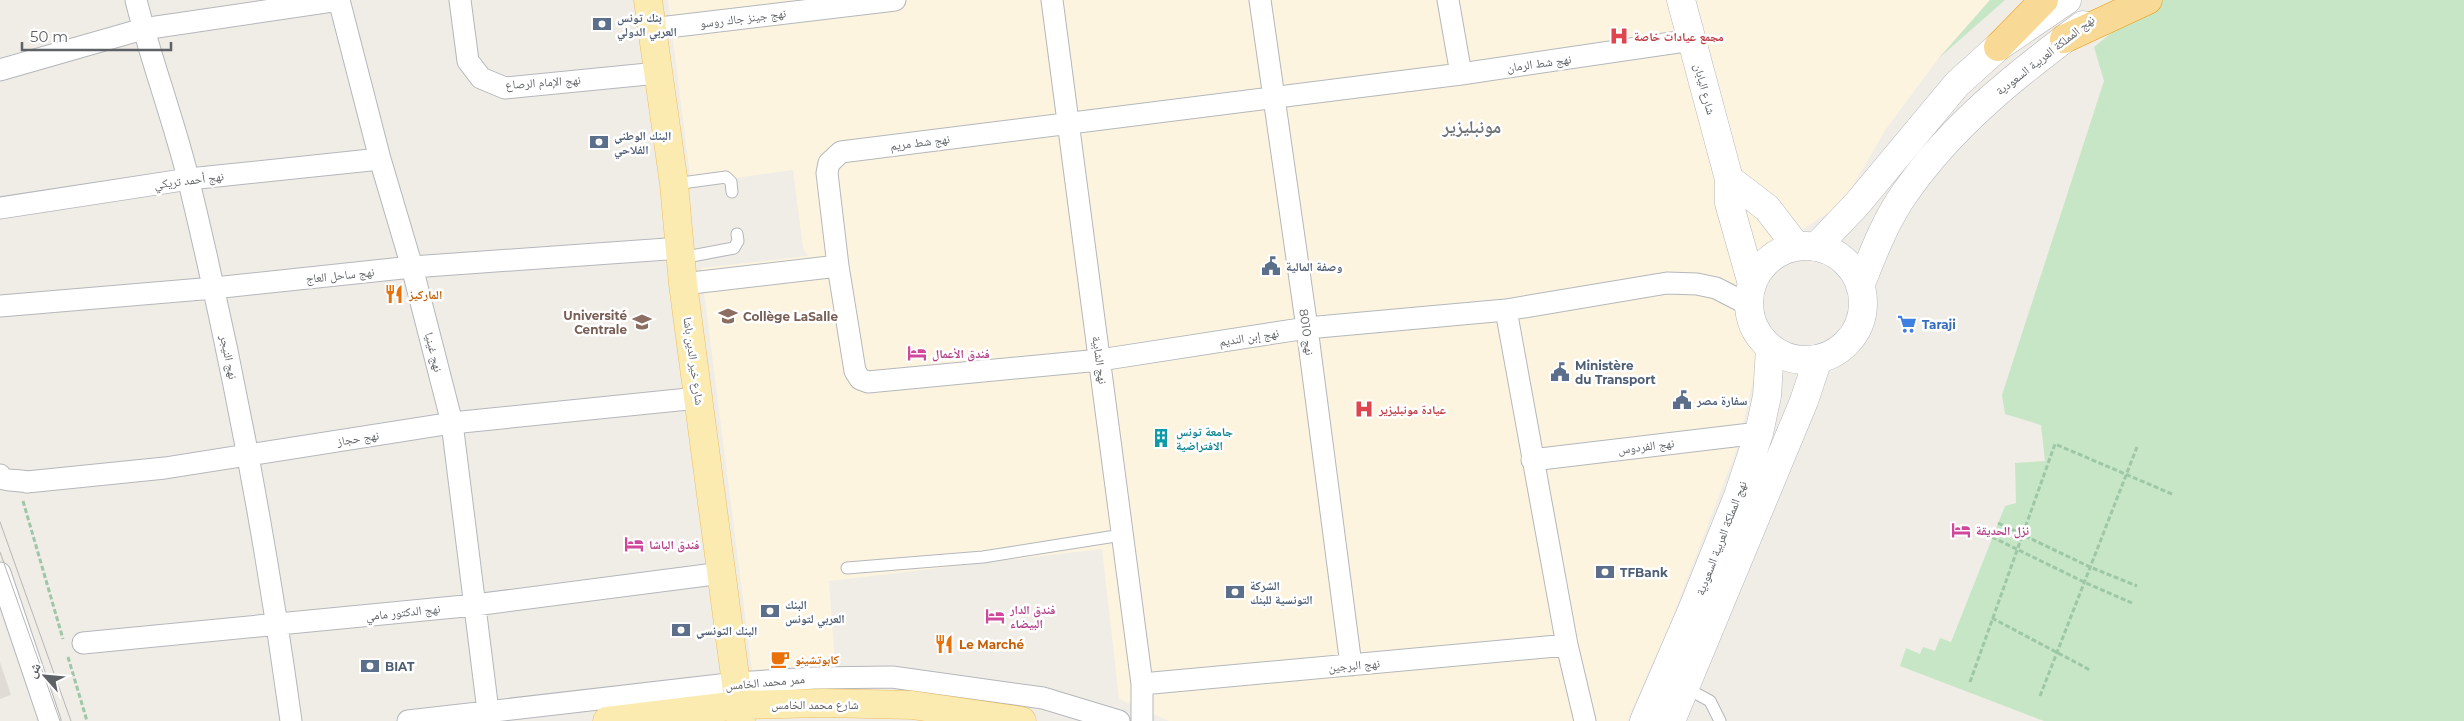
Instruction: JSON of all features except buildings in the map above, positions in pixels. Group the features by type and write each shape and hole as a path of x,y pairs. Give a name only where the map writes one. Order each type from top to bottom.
{"highway":[{"path":"1998,47 2044,0"},
{"path":"2064,39 2148,0"}],"main road":[{"name":"شارع خير الدين باشا","path":"648,0 674,184 698,398 739,703"},
{"name":"شارع اليابان","path":"1681,0 1729,179 1729,203 1751,295"},
{"path":"1770,348 1752,322 1751,295 1759,271 1782,252 1806,247 1857,204 1958,84 1998,47 2066,0"},
{"name":"نهج المملكة العربية السعودية","path":"1860,286 1888,222 1905,193 1937,152 1975,112 2015,76 2117,0"},
{"path":"1729,179 1767,208 1806,247"},
{"name":"نهج المملكة العربية السعودية","path":"1644,721 1721,540 1759,433 1767,396 1770,348 1793,358 1818,359 1842,348 1858,327 1862,313 1860,286 1854,272 1844,260 1831,252 1806,247"},
{"name":"نهج المملكة العربية السعودية","path":"1671,721 1804,401 1818,359"},
{"name":"شارع محمد الخامس","path":"607,721 739,703 912,705 1022,721"}],"street":[{"name":"نهج النيجر","path":"136,0 188,179 250,454 278,625 291,721"},
{"path":"0,70 143,29 339,0"},
{"name":"نهج غينيا","path":"339,0 380,159 412,267 452,423 488,711"},
{"name":"نهج الإمام الرصاع","path":"460,0 468,61 481,78 505,88 658,73"},
{"name":"نهج جينز جاك روسو","path":"651,29 895,0"},
{"name":"نهج الشابية","path":"1052,0 1142,684 1142,721"},
{"name":"نهج 8010","path":"1260,0 1307,328 1351,665"},
{"path":"1448,0 1461,74"},
{"name":"نهج شط الرمان","path":"1273,99 1692,40"},
{"name":"نهج شط مريم","path":"838,266 827,173 829,163 834,156 841,152 1273,99"},
{"name":"نهج أحمد تريكي","path":"0,208 188,179 380,159"},
{"path":"682,263 838,266"},
{"name":"نهج ساحل العاج","path":"0,306 214,288 412,267 682,263"},
{"name":"نهج إبن النديم","path":"838,266 855,371 860,379 868,382 1100,360 1307,328 1506,310 1667,283 1697,284 1751,295"},
{"path":"1506,310 1532,460 1568,645 1585,721"},
{"name":"نهج حجاز","path":"9,477 27,482 166,468 452,423 698,398"},
{"name":"نهج الفردوس","path":"1532,460 1759,433"},
{"path":"0,573 50,721"},
{"name":"نهج الدكتور مامي","path":"72,648 475,604 722,573"},
{"name":"نهج البرجين","path":"1142,684 1568,645"},
{"name":"ممر محمد الخامس","path":"408,721 488,711 739,703 814,678 892,677 1043,698 1119,721"}],"lane":[{"path":"674,184 726,177 731,182 732,192"},
{"path":"682,263 734,248 738,241 737,234"},
{"path":"847,568 973,558 1122,535"},
{"path":"1686,688 1710,701 1720,721"}],"path":[{"path":"1970,682 2055,444 2172,494"},
{"path":"2040,696 2136,447"},
{"path":"9,477 72,648 87,721"},
{"path":"1998,523 2090,567 2137,586"},
{"path":"1992,537 2132,603"},
{"path":"1992,618 2090,670"}],"shaded area":[{"path":"668,0 1990,0 1938,59 1886,129 1842,204 1764,254 1745,285 1740,315 1754,341 1757,364 1738,446 1671,621 1627,721 1169,721 1119,699 1102,549 829,581 835,664 752,670 701,268 808,256 803,248 793,170 691,184"},
{"path":"0,662 11,695 0,699"}],"green space":[{"path":"1990,0 2005,0 1938,59"},
{"path":"2152,0 2464,0 2464,721 2044,721 1900,666 1906,648 1920,654 1923,647 1935,651 1940,638 1951,642 2005,506 2016,503 2015,463 2045,461 2041,425 2005,414 2002,395 2104,81 2094,47"}],"tram line":[{"path":"0,522 71,721"},
{"path":"0,552 60,721"}],"place":[{"name":"بنك تونس العربي الدولي","path":"602,24"},
{"name":"مجمع عيادات خاصة","path":"1619,36"},
{"name":"البنك الوطني الفلاحي","path":"599,142"},
{"name":"وصفة المالية","path":"1271,266"},
{"name":"الماركيز","path":"394,294"},
{"name":"Collège LaSalle","path":"728,316"},
{"name":"Université Centrale","path":"642,322"},
{"name":"Taraji","path":"1907,324"},
{"name":"فندق الأعمال","path":"917,353"},
{"name":"Ministère du Transport","path":"1560,372"},
{"name":"سفارة مصر","path":"1682,400"},
{"name":"عيادة مونبليزير","path":"1364,409"},
{"name":"جامعة تونس الافتراضية","path":"1161,438"},
{"name":"نزل الحديقة","path":"1961,530"},
{"name":"فندق الباشا","path":"634,544"},
{"name":"TFBank","path":"1605,572"},
{"name":"الشركة التونسية للبنك","path":"1235,592"},
{"name":"البنك العربي لتونس","path":"770,611"},
{"name":"فندق الدار البيضاء","path":"995,616"},
{"name":"البنك التونسي","path":"681,630"},
{"name":"Le Marché","path":"944,644"},
{"name":"كابوتشينو","path":"780,659"},
{"name":"BIAT","path":"370,666"}],"district":[{"name":"مونبليزير","path":"1472,127"}]}
